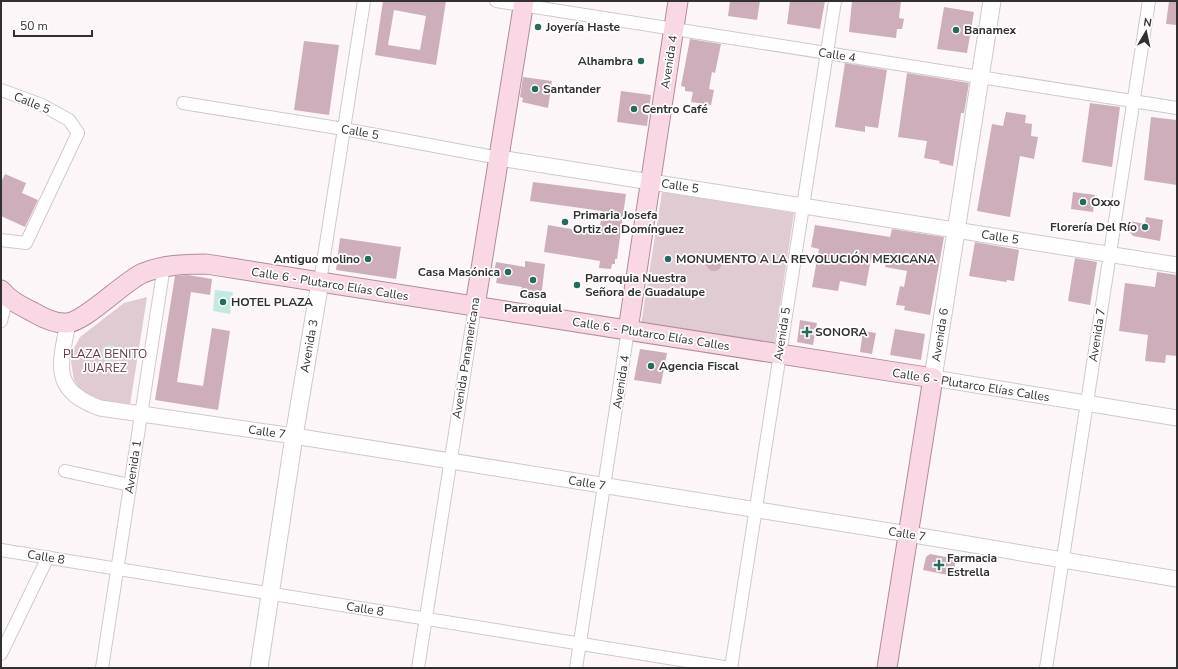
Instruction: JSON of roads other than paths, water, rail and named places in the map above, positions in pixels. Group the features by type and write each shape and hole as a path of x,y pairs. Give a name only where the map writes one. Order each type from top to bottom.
{"main road":[{"name":"Avenida 4","path":"628,330 678,1"},
{"name":"Avenida 6","path":"887,668 992,1"},
{"name":"Avenida Panamericana","path":"475,306 524,3"},
{"name":"Calle 6 - Plutarco Elías Calles","path":"68,323 81,318 142,274 164,266 206,264 933,378"},
{"name":"Avenida 3","path":"259,668 294,436 320,282"},
{"path":"2,307 45,320 68,323"}],"street":[{"name":"Avenida 3","path":"320,282 364,1"},
{"name":"Calle 4","path":"496,1 524,3 674,29 1177,108"},
{"name":"Avenida 5","path":"731,668 835,1"},
{"name":"Avenida 7","path":"1046,668 1149,1"},
{"name":"Calle 5","path":"1,90 42,105 69,120 78,133 26,243 1,240"},
{"name":"Calle 5","path":"183,103 344,129 499,158 1177,265"},
{"name":"Avenida 1","path":"102,668 164,266"},
{"name":"Avenida Panamericana","path":"418,668 449,461 475,306"},
{"name":"Calle 7","path":"68,323 63,348 62,367 64,382 71,393 82,401 100,408 294,436 908,534 1177,579"},
{"name":"Avenida 4","path":"576,668 628,330"},
{"name":"Calle 6 - Plutarco Elías Calles","path":"933,378 1177,418"},
{"path":"65,471 130,485"},
{"name":"Calle 8","path":"1,551 48,557 731,668"},
{"path":"1,654 48,557"}],"place":[{"name":"Joyería Haste","path":"538,27"},
{"name":"Banamex","path":"956,30"},
{"name":"Alhambra","path":"641,61"},
{"name":"Santander","path":"535,89"},
{"name":"Centro Café","path":"634,109"},
{"name":"Oxxo","path":"1083,202"},
{"name":"Primaria Josefa Ortiz de Domínguez","path":"565,222"},
{"name":"Florería Del Río","path":"1145,227"},
{"name":"Antiguo molino","path":"368,259"},
{"name":"MONUMENTO A LA REVOLUCIÓN MEXICANA","path":"668,259"},
{"name":"Casa Masónica","path":"508,272"},
{"name":"Casa Parroquial","path":"533,280"},
{"name":"Parroquia Nuestra Señora de Guadalupe","path":"577,285"},
{"name":"HOTEL PLAZA","path":"223,302"},
{"name":"SONORA","path":"807,332"},
{"name":"Agencia Fiscal","path":"651,366"},
{"name":"Farmacia Estrella","path":"939,565"}],"park label":[{"name":"PLAZA BENITO JUAREZ","path":"105,361"}]}
